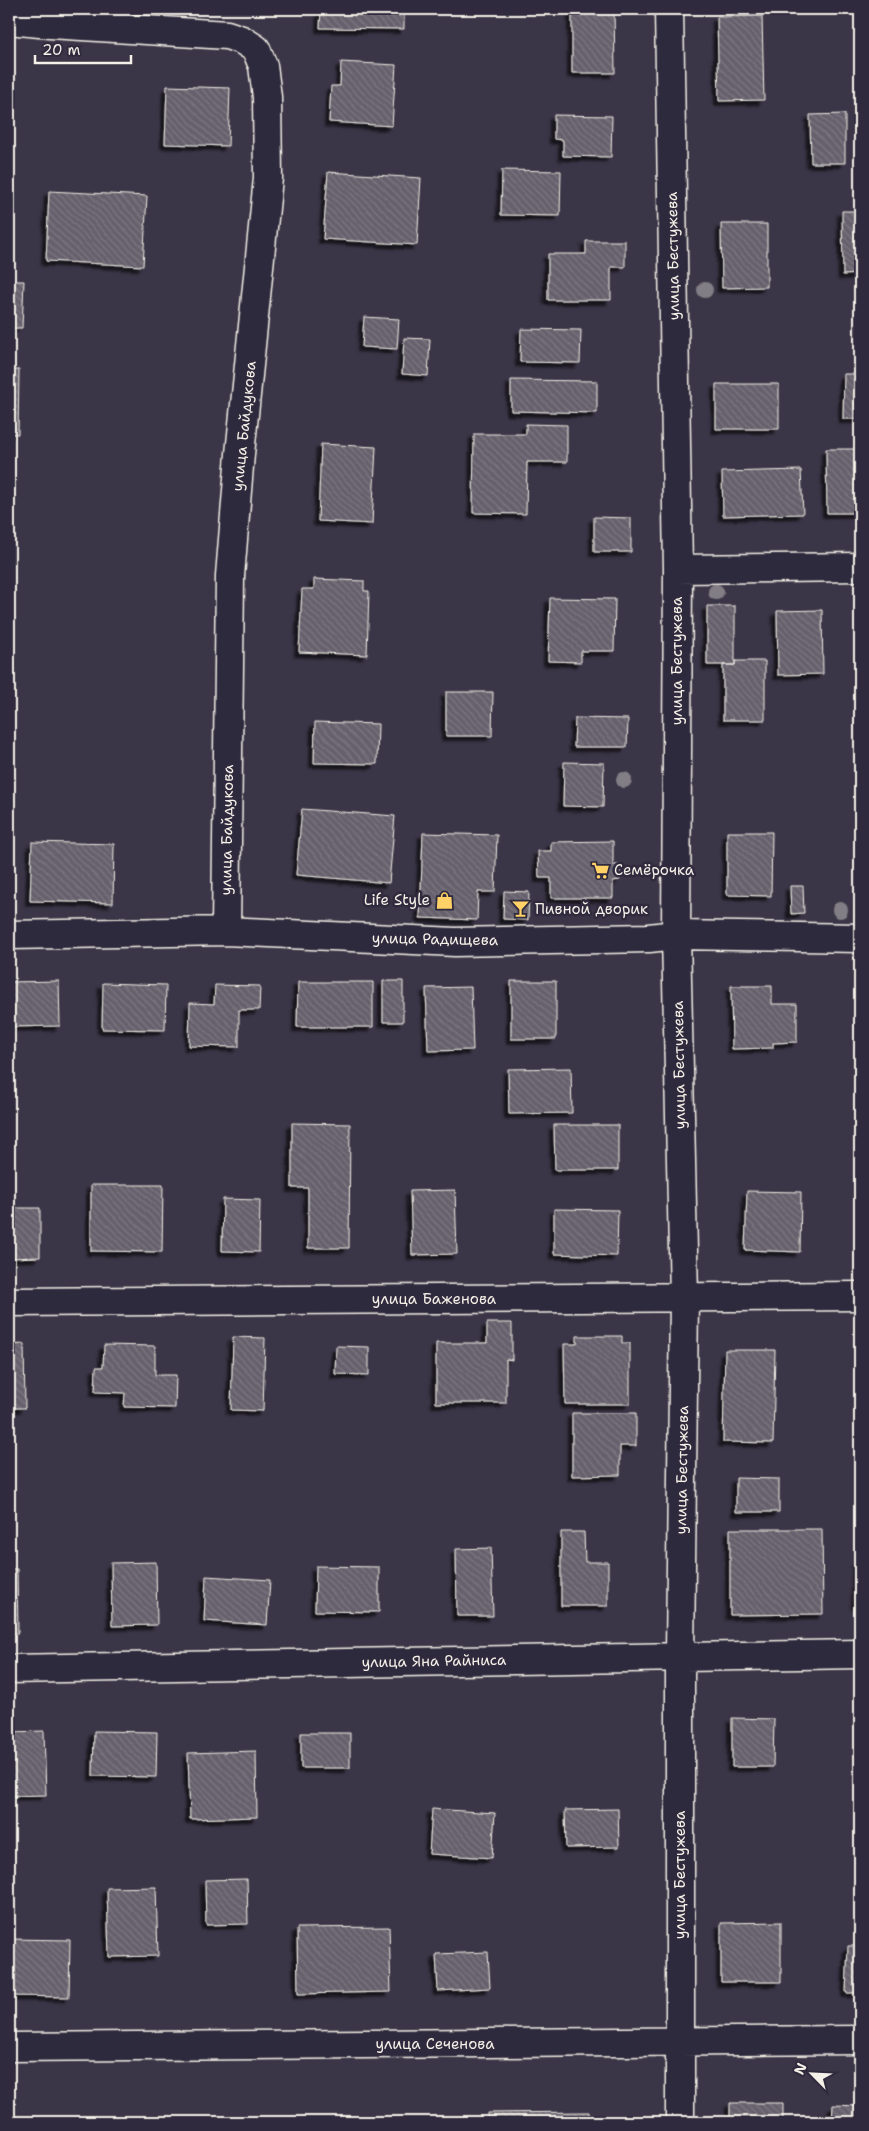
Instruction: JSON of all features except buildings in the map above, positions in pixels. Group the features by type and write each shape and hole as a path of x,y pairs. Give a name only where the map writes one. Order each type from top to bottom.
{"street":[{"name":"улица Бестужева","path":"669,9 678,569 676,935 684,1297 680,1656 680,2122"},
{"name":"улица Байдукова","path":"9,20 156,20 242,40 256,50 263,66 267,97 268,178 240,454 230,576 226,931"},
{"path":"678,569 860,567"},
{"name":"улица Радищева","path":"9,935 226,931 455,942 649,938 676,935 860,938"},
{"name":"улица Баженова","path":"9,1302 860,1296"},
{"name":"улица Яна Райниса","path":"9,1669 860,1654"},
{"name":"улица Сеченова","path":"9,2047 860,2040"}],"place":[{"name":"Семёрочка","path":"600,870"},
{"name":"Life Style","path":"444,900"},
{"name":"Пивной дворик","path":"521,909"}]}
